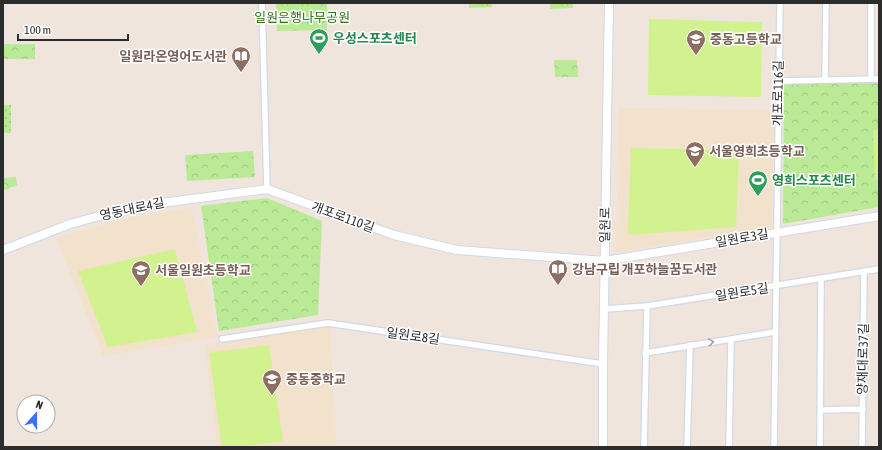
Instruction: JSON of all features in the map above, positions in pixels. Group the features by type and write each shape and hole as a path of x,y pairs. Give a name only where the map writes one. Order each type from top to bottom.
{"street":[{"path":"262,3 267,189"},
{"name":"일원로","path":"603,447 609,3"},
{"name":"개포로116길","path":"774,447 780,3"},
{"path":"825,80 826,3"},
{"path":"870,3 871,79"},
{"path":"779,80 879,78"},
{"name":"영동대로4길","path":"3,250 70,224 132,207 267,189"},
{"name":"개포로110길","path":"267,189 394,235 465,252 605,261"},
{"name":"일원로3길","path":"605,261 776,231 879,216"},
{"name":"일원로5길","path":"605,309 647,306 822,279 879,268"},
{"name":"양재대로37길","path":"862,447 864,271"},
{"path":"820,447 822,279"},
{"path":"644,447 647,306"},
{"name":"일원로8길","path":"222,339 328,323 603,364"},
{"path":"645,353 775,332"},
{"path":"729,447 731,339"},
{"path":"687,447 690,345"},
{"path":"820,410 863,409"}],"shaded area":[{"name":"서울영희초등학교","path":"619,108 774,110 771,227 616,252"},
{"name":"서울일원초등학교","path":"192,208 217,337 103,356 56,238 130,218"},
{"name":"중동중학교","path":"330,325 336,447 217,447 205,346"}],"green space":[{"name":"일원은행나무공원","path":"276,3 327,3 327,30 277,31"},
{"path":"469,3 492,3 492,7 469,8"},
{"path":"550,3 573,3 573,8 550,9"},
{"path":"649,19 762,22 761,97 648,95"},
{"path":"3,44 35,44 35,59 3,59"},
{"path":"554,60 577,60 578,77 555,77"},
{"path":"879,82 879,207 783,224 784,84"},
{"path":"3,105 11,105 11,133 3,133"},
{"path":"879,129 879,180 875,180 873,130"},
{"path":"631,148 739,150 736,227 628,235"},
{"path":"253,151 255,177 187,181 185,155"},
{"path":"16,177 17,185 3,191 3,178"},
{"path":"267,198 322,221 318,315 219,331 201,206"},
{"path":"175,249 197,332 108,347 78,271"},
{"path":"269,345 283,441 235,447 222,447 209,353"}],"place":[{"name":"우성스포츠센터","path":"319,55"},
{"name":"중동고등학교","path":"696,56"},
{"name":"일원라온영어도서관","path":"241,73"},
{"name":"서울영희초등학교","path":"695,168"},
{"name":"영희스포츠센터","path":"758,197"},
{"name":"강남구립 개포하늘꿈도서관","path":"558,286"},
{"name":"서울일원초등학교","path":"141,287"},
{"name":"중동중학교","path":"272,396"}]}
